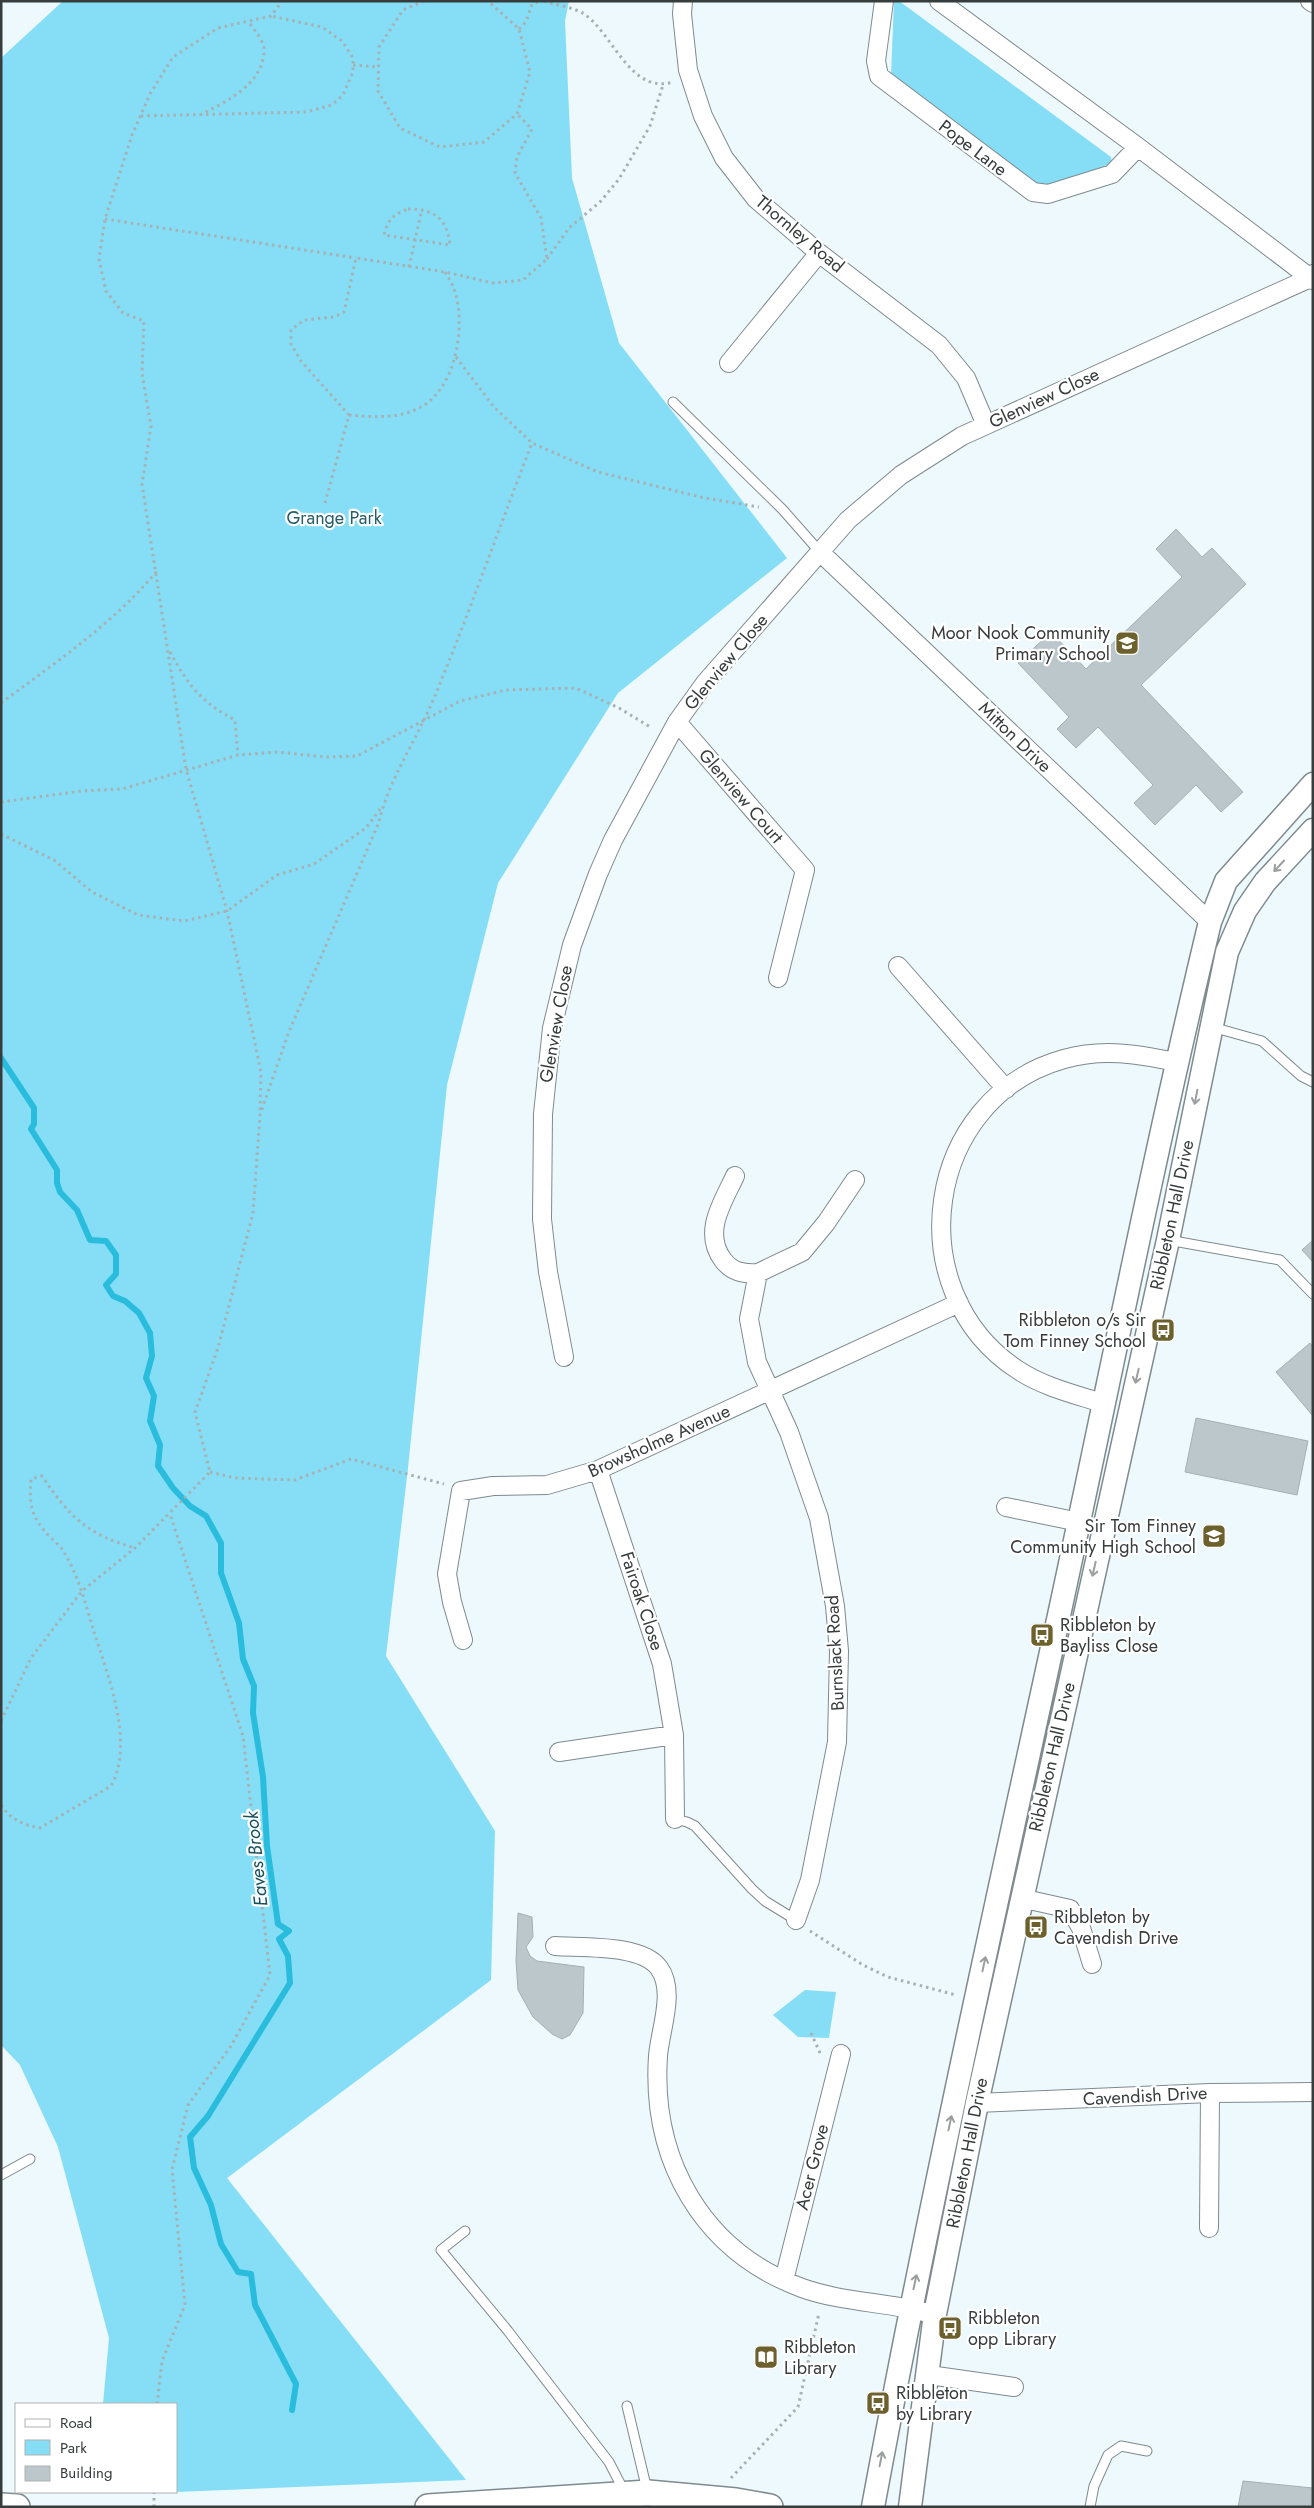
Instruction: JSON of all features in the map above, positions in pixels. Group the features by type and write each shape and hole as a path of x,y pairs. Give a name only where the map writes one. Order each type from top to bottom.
{"main road":[{"path":"428,2507 637,2494 770,2507"},
{"path":"1,2506 17,2507"}],"street":[{"name":"Thornley Road","path":"682,1 690,77 703,116 724,158 756,199 819,252 939,345 966,378 986,425"},
{"name":"Pope Lane","path":"884,1 876,61 878,76 1033,192 1048,194 1112,174 1138,147"},
{"path":"938,1 1138,147 1312,278"},
{"path":"729,362 819,252"},
{"name":"Glenview Close","path":"564,1357 548,1272 542,1219 542,1114 552,1028 572,944 594,883 613,840 677,722 705,683 848,520 901,475 962,436 1312,278"},
{"name":"Mitton Drive","path":"820,552 1210,922"},
{"name":"Glenview Court","path":"677,722 804,870 778,978"},
{"name":"Ribbleton Hall Drive","path":"910,2507 935,2314 966,2102 976,2001 1176,1062 1210,922 1226,881 1313,784"},
{"name":"Ribbleton Hall Drive","path":"872,2507 910,2308 1021,1900 1168,1240 1202,1066 1227,952 1245,911 1264,882 1313,830"},
{"path":"1210,922 1236,931"},
{"path":"898,966 1006,1089"},
{"path":"1130,1409 1058,1390 1018,1370 984,1340 959,1303 951,1284 941,1243 942,1209 946,1181 953,1160 975,1121 1006,1089 1043,1067 1084,1054 1126,1052 1202,1066"},
{"path":"735,1176 716,1216 713,1234 718,1253 732,1269 742,1274 758,1274 802,1252 826,1223 855,1180"},
{"path":"1138,1234 1168,1240"},
{"name":"Burnslack Road","path":"758,1274 749,1318 757,1362 793,1441 819,1518 835,1606 839,1651 837,1742 810,1880 796,1920"},
{"name":"Browsholme Avenue","path":"461,1492 493,1486 547,1485 598,1470 959,1303"},
{"name":"Fairoak Close","path":"598,1470 662,1664 674,1735 675,1819"},
{"path":"461,1492 447,1574 452,1602 464,1640"},
{"path":"1006,1508 1079,1522"},
{"path":"559,1752 674,1735"},
{"path":"1008,1854 1030,1859"},
{"path":"1021,1900 1070,1909 1081,1928 1092,1964"},
{"path":"555,1946 635,1952 652,1960 659,1968 667,1987 658,2054 657,2089 661,2123 673,2165 684,2189 712,2228 745,2258 784,2280 824,2294 935,2314"},
{"name":"Acer Grove","path":"784,2280 841,2054"},
{"name":"Cavendish Drive","path":"966,2102 1210,2093 1313,2092"},
{"path":"1209,2228 1210,2093"},
{"path":"928,2375 1014,2388"}],"lane":[{"path":"673,402 783,510 820,552"},
{"path":"1212,1027 1262,1041 1301,1076 1313,1082"},
{"path":"1168,1240 1280,1260 1313,1294"},
{"path":"675,1819 695,1826 752,1889 765,1901 796,1920"},
{"path":"1,2175 30,2159"},
{"path":"465,2231 441,2250 508,2330 609,2462 637,2494"},
{"path":"627,2406 637,2494"},
{"path":"1090,2507 1094,2486 1108,2455 1121,2446 1147,2451"}],"path":[{"path":"271,16 282,1"},
{"path":"424,1 403,10 379,47 378,91 400,128 440,147 484,142 517,114 530,72 519,29 488,1"},
{"path":"519,29 526,22 532,4 542,1 584,14 625,64 643,78 663,85 690,77"},
{"path":"141,116 306,112 332,106 343,95 353,72 353,58 342,41 322,27 271,16 218,28 174,57 150,94 141,116 106,219 99,258 106,291 123,313 144,321 142,373 151,426 142,484 157,571 186,769 227,911 261,1072 253,1213 220,1339 195,1412 210,1472"},
{"path":"200,115 237,95 261,69 264,46 248,21"},
{"path":"353,65 378,67"},
{"path":"106,219 445,272 493,284 523,280 547,259 569,228 600,201 619,179 650,126 663,85"},
{"path":"517,114 532,130 517,157 515,173 541,218 547,259"},
{"path":"408,209 422,209 429,210 441,220 448,232 450,245 384,235 387,223 393,215 408,209"},
{"path":"409,266 422,209"},
{"path":"356,258 344,312 334,317 304,320 291,330 290,344 301,361 349,415 383,418 418,409 443,388 456,357 459,317 454,289 445,272"},
{"path":"456,357 494,407 532,443 598,472 705,498 783,510"},
{"path":"325,503 349,415"},
{"path":"1,834 54,860 92,892 138,915 184,921 227,911 277,875 314,864 366,828 382,806 425,720 532,443"},
{"path":"1,703 87,639 137,595 157,571"},
{"path":"168,649 193,690 220,712 235,720 238,755"},
{"path":"1,802 82,791 122,788 238,755 277,752 326,757 357,756 460,701 506,690 576,688 619,708 668,738"},
{"path":"260,1115 288,1034 379,822 382,806"},
{"path":"210,1472 235,1478 295,1480 351,1459 437,1480 461,1492"},
{"path":"1,1720 32,1658 82,1591 135,1548 210,1472"},
{"path":"1,1805 7,1813 25,1825 40,1828 111,1786 117,1776 120,1740 115,1702 82,1591 65,1553 37,1523 29,1502 31,1479 42,1476 65,1509 92,1532 135,1548"},
{"path":"157,2403 162,2362 186,2305 172,2169 188,2105 231,2046 270,1976 243,1736 170,1514"},
{"path":"796,1920 864,1965 888,1977 976,2001"},
{"path":"699,2501 798,2407 824,2294"},
{"path":"154,2493 154,2507"}],"green space":[{"name":"Grange Park","path":"63,1 569,1 565,21 572,178 619,343 787,558 618,693 498,883 447,1085 408,1468 386,1656 495,1831 491,1980 227,2178 466,2480 178,2492 178,2403 103,2403 109,2338 58,2147 20,2065 1,2045 1,58"},
{"path":"894,1 899,1 1111,157 1112,163 1048,188 1035,182 891,76"},
{"path":"805,1990 836,1992 829,2038 798,2037 773,2015"}],"building":[{"path":"1176,529 1202,557 1212,548 1246,584 1141,685 1243,792 1221,812 1196,785 1155,825 1134,803 1153,785 1098,727 1076,748 1057,729 1069,717 1018,663 1051,632 1086,669 1182,577 1156,549"},
{"path":"1313,1240 1313,1262 1302,1250"},
{"path":"1310,1343 1313,1347 1313,1416 1276,1372"},
{"path":"1196,1418 1308,1441 1297,1495 1185,1472"},
{"path":"518,1913 532,1917 533,1937 526,1947 530,1956 537,1961 584,1967 583,2013 570,2035 562,2039 552,2034 533,2017 518,1990 516,1961"},
{"path":"1243,2481 1313,2488 1313,2507 1238,2507"}],"waterway":[{"name":"Eaves Brook","path":"1,1058 34,1108 34,1124 31,1129 57,1170 57,1183 60,1192 77,1210 90,1240 106,1241 116,1255 116,1274 106,1285 113,1296 125,1301 139,1313 150,1333 152,1356 146,1378 154,1396 150,1421 160,1445 158,1466 173,1488 190,1506 206,1516 221,1543 221,1573 239,1623 243,1659 254,1686 253,1713 263,1777 267,1846 278,1924 289,1931 279,1939 288,1956 290,1983 208,2116 190,2137 194,2168 211,2205 221,2244 238,2272 251,2274 255,2305 296,2384 292,2410"}],"place":[{"name":"Moor Nook Community Primary School","path":"1127,643"},
{"name":"Ribbleton o/s Sir Tom Finney School","path":"1163,1330"},
{"name":"Sir Tom Finney Community High School","path":"1214,1536"},
{"name":"Ribbleton by Bayliss Close","path":"1042,1635"},
{"name":"Ribbleton by Cavendish Drive","path":"1036,1927"},
{"name":"Ribbleton opp Library","path":"950,2328"},
{"name":"Ribbleton Library","path":"766,2357"},
{"name":"Ribbleton by Library","path":"878,2403"}]}
